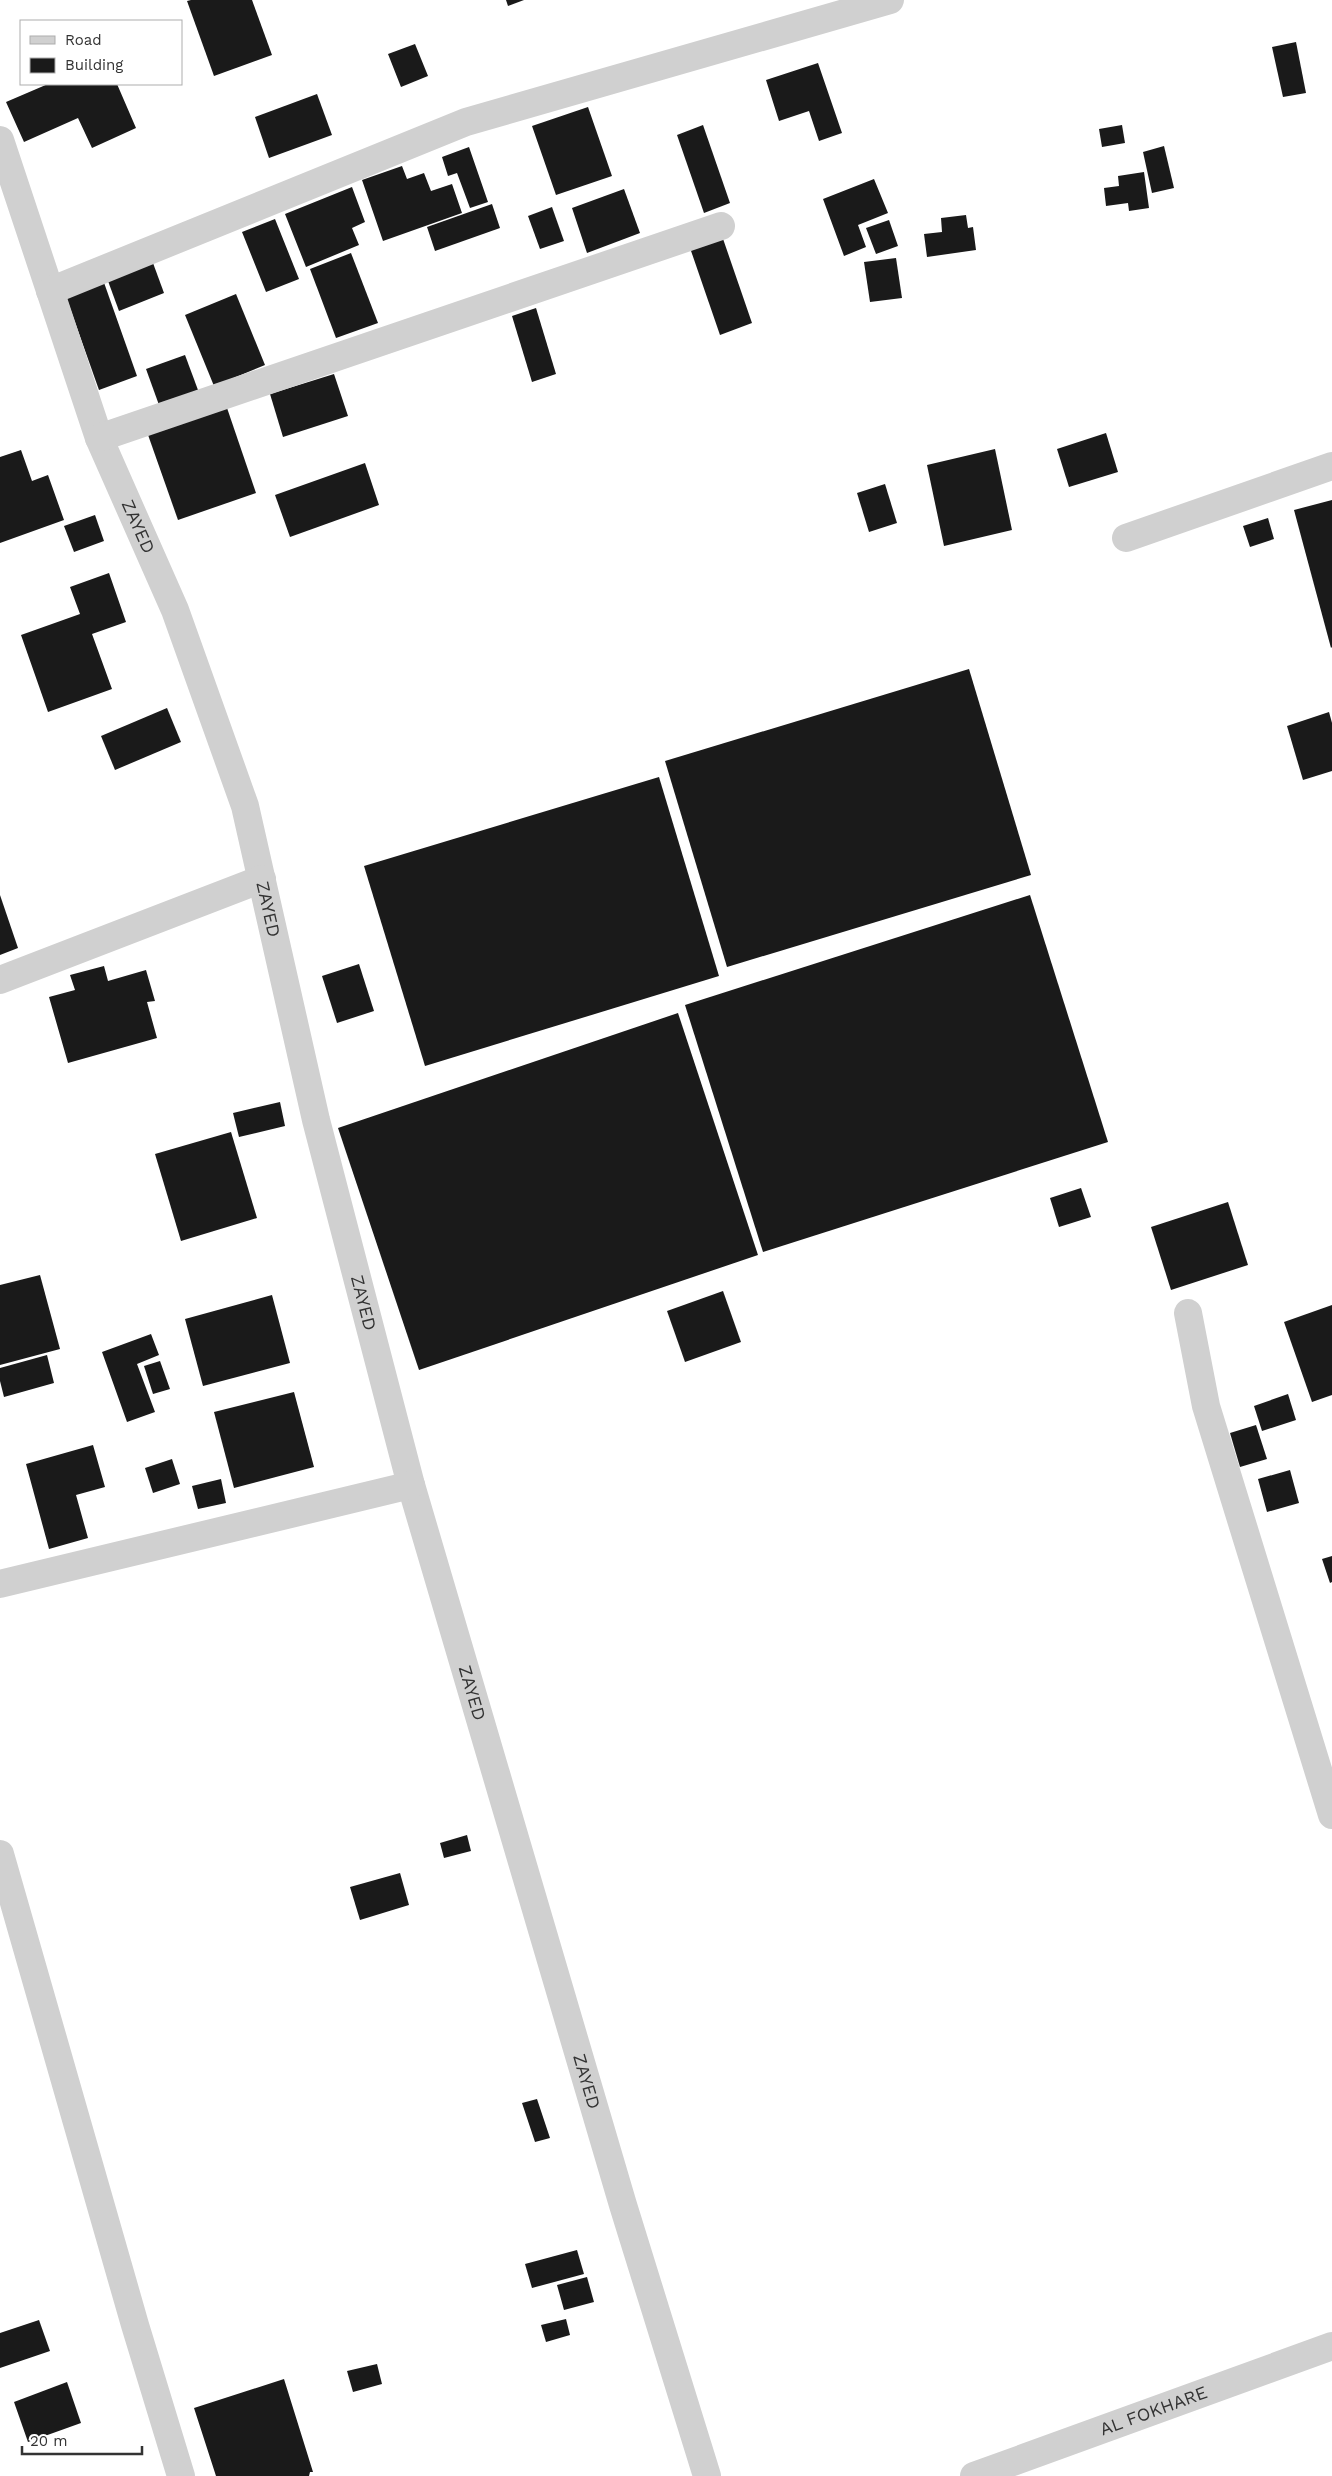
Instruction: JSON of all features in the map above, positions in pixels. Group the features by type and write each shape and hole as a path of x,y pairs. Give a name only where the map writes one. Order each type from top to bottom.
{"street":[{"path":"50,291 466,122 890,0"},
{"name":"ZAYED","path":"0,140 99,438 175,610 245,806 316,1120 411,1485 623,2205 707,2476"},
{"path":"99,438 721,226"},
{"path":"1126,538 1332,466"},
{"path":"0,980 262,879"},
{"path":"1188,1313 1206,1406 1332,1815"},
{"path":"0,1584 411,1485"},
{"path":"0,1854 135,2325 181,2476"},
{"name":"AL FOKHARE","path":"974,2476 1332,2346"}],"building":[{"path":"252,0 272,55 214,76 187,1"},
{"path":"506,0 524,0 508,6"},
{"path":"1296,42 1306,93 1283,97 1272,47"},
{"path":"415,44 428,76 401,87 388,54"},
{"path":"818,63 842,133 819,141 809,111 779,121 766,80"},
{"path":"46,85 117,85 136,128 92,148 78,118 24,142 6,102"},
{"path":"317,94 332,135 269,158 255,117"},
{"path":"588,107 612,176 556,195 532,126"},
{"path":"703,125 730,203 704,213 677,135"},
{"path":"1122,125 1125,143 1102,147 1099,129"},
{"path":"1164,146 1174,188 1152,193 1143,152"},
{"path":"469,147 488,202 470,208 457,173 448,176 442,157"},
{"path":"402,166 407,179 424,173 431,191 452,184 462,213 383,241 362,180"},
{"path":"1144,172 1149,208 1129,211 1128,203 1106,206 1104,188 1119,186 1118,176"},
{"path":"874,179 888,213 858,225 866,247 844,256 823,199"},
{"path":"352,187 365,222 352,228 359,245 306,267 285,214"},
{"path":"624,189 640,233 587,253 572,208"},
{"path":"492,204 500,228 435,251 427,227"},
{"path":"552,207 564,241 540,249 528,216"},
{"path":"966,215 968,228 973,227 976,250 927,257 924,234 942,232 941,218"},
{"path":"275,219 299,279 266,292 242,232"},
{"path":"889,220 898,246 876,254 866,228"},
{"path":"721,233 752,323 720,335 689,245"},
{"path":"351,253 378,323 336,338 310,269"},
{"path":"896,258 902,298 870,302 864,262"},
{"path":"153,263 164,293 119,311 108,281"},
{"path":"102,277 137,376 99,390 64,291"},
{"path":"236,294 265,365 214,386 185,315"},
{"path":"536,308 556,374 532,382 512,316"},
{"path":"185,355 198,390 159,405 146,369"},
{"path":"334,374 348,416 283,437 270,394"},
{"path":"226,405 256,493 178,520 147,432"},
{"path":"1106,433 1118,472 1069,487 1057,449"},
{"path":"995,449 1012,530 944,546 927,465"},
{"path":"21,450 32,481 48,475 64,520 0,543 0,457"},
{"path":"365,463 379,505 290,537 275,495"},
{"path":"885,484 897,523 869,532 857,493"},
{"path":"1332,500 1332,647 1331,648 1294,510"},
{"path":"95,515 104,541 74,552 64,526"},
{"path":"1268,518 1274,539 1250,547 1243,526"},
{"path":"109,573 126,622 92,634 112,689 48,712 21,635 80,614 70,587"},
{"path":"969,669 1031,875 727,967 665,761"},
{"path":"167,708 181,742 115,770 101,736"},
{"path":"1329,712 1332,723 1332,771 1303,780 1287,726"},
{"path":"659,777 719,976 425,1066 364,866"},
{"path":"0,895 18,948 0,955"},
{"path":"1030,895 1108,1142 763,1252 685,1005"},
{"path":"359,964 374,1011 337,1023 322,976"},
{"path":"104,966 108,981 146,970 155,1001 147,1002 157,1038 68,1063 49,997 75,990 70,975"},
{"path":"678,1013 758,1255 419,1370 338,1128"},
{"path":"280,1102 285,1126 239,1137 233,1113"},
{"path":"231,1132 257,1218 181,1241 155,1154"},
{"path":"1081,1188 1091,1217 1059,1227 1050,1198"},
{"path":"1228,1202 1248,1265 1171,1290 1151,1227"},
{"path":"40,1275 60,1349 0,1365 0,1285"},
{"path":"723,1291 741,1342 685,1362 667,1311"},
{"path":"272,1295 290,1363 203,1386 185,1319"},
{"path":"1332,1305 1332,1395 1312,1402 1284,1322"},
{"path":"151,1334 159,1355 137,1364 155,1412 127,1422 102,1352"},
{"path":"47,1355 54,1383 4,1397 0,1381 0,1368"},
{"path":"160,1361 170,1389 153,1394 144,1366"},
{"path":"294,1392 314,1467 234,1488 214,1412"},
{"path":"1288,1394 1296,1420 1262,1431 1254,1406"},
{"path":"1256,1425 1267,1459 1240,1467 1230,1433"},
{"path":"93,1445 105,1487 76,1495 88,1538 49,1549 26,1464"},
{"path":"172,1459 180,1484 153,1493 145,1468"},
{"path":"1290,1470 1299,1503 1267,1512 1258,1479"},
{"path":"221,1479 226,1503 198,1509 192,1486"},
{"path":"1332,1556 1332,1582 1330,1583 1322,1559"},
{"path":"467,1835 471,1851 444,1858 440,1843"},
{"path":"400,1873 409,1905 360,1920 350,1887"},
{"path":"537,2099 550,2138 535,2142 522,2103"},
{"path":"577,2250 584,2274 532,2288 525,2264"},
{"path":"587,2277 594,2302 564,2310 557,2285"},
{"path":"566,2319 570,2335 546,2342 541,2325"},
{"path":"39,2320 50,2351 0,2368 0,2333"},
{"path":"377,2364 382,2384 353,2392 347,2371"},
{"path":"284,2379 313,2472 310,2472 309,2476 216,2476 194,2408"},
{"path":"67,2382 81,2423 28,2442 14,2402"}]}
